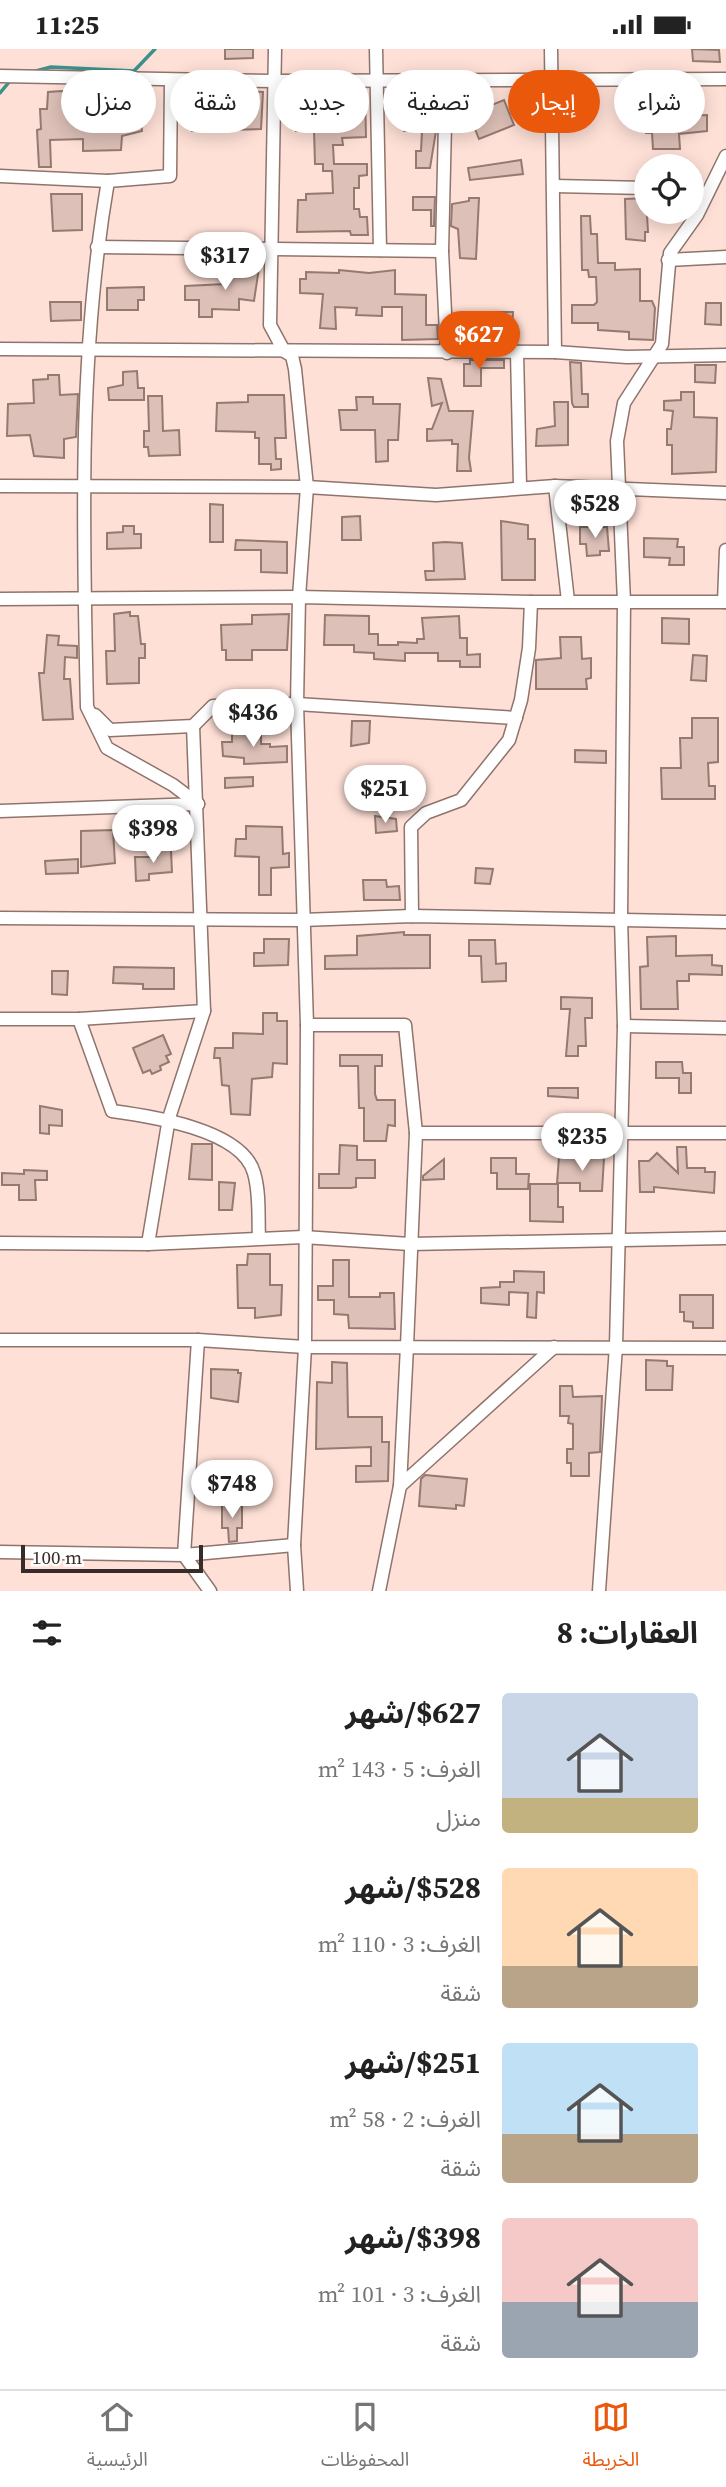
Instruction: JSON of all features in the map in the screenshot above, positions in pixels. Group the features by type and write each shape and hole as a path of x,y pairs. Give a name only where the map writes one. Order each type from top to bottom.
{"street":[{"path":"274,70 275,49"},
{"path":"376,49 380,250"},
{"path":"551,49 552,70"},
{"path":"0,76 170,80"},
{"path":"600,80 726,79"},
{"path":"260,81 274,81 270,325 284,351 292,356 295,369 307,487 299,597 297,704 307,1025 303,1237 305,1347 294,1545 296,1591"},
{"path":"369,81 383,81"},
{"path":"0,176 108,181 170,176 170,133"},
{"path":"445,133 442,251 447,353"},
{"path":"553,133 555,352"},
{"path":"704,195 726,156"},
{"path":"108,181 97,247 87,350 85,598 88,708 107,748 173,785 198,804"},
{"path":"554,187 634,188"},
{"path":"599,1591 621,1240 624,602 617,441 624,403 654,357 663,337 668,260 688,224"},
{"path":"97,247 442,251"},
{"path":"668,260 726,257"},
{"path":"0,349 555,352 654,357 726,355"},
{"path":"517,352 520,486"},
{"path":"0,486 307,487 436,495 520,486 555,486 726,493"},
{"path":"555,486 568,601"},
{"path":"0,599 299,597 531,602 725,602 726,550"},
{"path":"412,916 411,827 426,813 461,800 509,740 516,718 529,648 531,602"},
{"path":"88,708 110,730 193,726 213,706 297,704 516,718"},
{"path":"148,1244 169,1118 204,1011 193,726"},
{"path":"0,811 198,804"},
{"path":"0,918 199,921 412,916 451,919 621,918 726,922"},
{"path":"0,1019 79,1019 204,1011"},
{"path":"79,1019 112,1111 169,1118 230,1144 244,1156 254,1171 259,1238"},
{"path":"307,1025 405,1025 416,1133 407,1346 400,1486 379,1591"},
{"path":"624,1026 726,1028"},
{"path":"416,1133 726,1133"},
{"path":"0,1243 148,1244 303,1237 410,1244 726,1238"},
{"path":"198,1340 184,1555 209,1591"},
{"path":"0,1341 198,1340 305,1347 726,1348"},
{"path":"400,1486 554,1347"},
{"path":"0,1552 184,1555 294,1545"}],"building":[{"path":"225,49 253,49 253,58 225,59"},
{"path":"692,49 719,50 720,62 693,61"},
{"path":"61,91 61,133 134,133 122,136 121,150 83,151 83,139 50,140 51,167 39,167 37,130 41,129 40,109 47,109 48,92"},
{"path":"260,92 263,92 260,129"},
{"path":"504,100 508,110 508,127 494,133 494,104"},
{"path":"705,115 707,115 705,131"},
{"path":"314,133 366,133 366,137 342,138 343,145 333,145 334,164 367,164 367,175 359,176 359,188 354,188 354,209 359,209 360,217 367,217 368,235 351,235 350,231 297,232 298,200 306,200 306,194 333,193 332,171 323,171 323,164 315,164"},
{"path":"422,133 436,133 430,168 416,168 416,151 421,151"},
{"path":"477,133 494,133 479,139"},
{"path":"652,133 688,133 679,134 680,149 653,149"},
{"path":"521,160 523,174 470,180 468,168"},
{"path":"51,194 82,194 82,230 53,231"},
{"path":"413,197 435,197 434,226 431,226 431,210 413,210"},
{"path":"469,198 479,198 476,259 460,258 458,229 451,226 452,204 469,201"},
{"path":"625,199 634,199 634,224 648,224 645,241 626,239"},
{"path":"581,216 590,216 591,234 597,234 598,263 615,263 615,270 640,269 640,301 652,301 655,308 653,340 629,339 629,332 598,330 598,323 572,323 572,305 594,305 597,302 596,277 589,277 588,270 582,270"},
{"path":"248,267 259,268 254,301 239,299 239,310 212,309 212,317 199,317 199,300 185,300 185,286 225,284 225,269 247,273"},
{"path":"339,270 369,273 395,270 395,294 426,295 426,325 437,325 438,339 402,340 402,307 382,307 382,316 356,315 357,308 335,307 336,329 320,328 323,294 300,293 300,279 306,279 306,272 339,273"},
{"path":"144,287 144,300 138,300 138,310 107,310 107,288"},
{"path":"50,302 81,302 81,320 51,321"},
{"path":"706,303 721,303 721,325 705,324"},
{"path":"485,312 513,312 512,328 504,328 504,343 470,343 470,315 485,315"},
{"path":"470,360 504,360 504,368 481,368 481,386 464,386 464,364 470,364"},
{"path":"570,362 581,363 582,394 588,394 588,407 574,407 572,403"},
{"path":"695,365 716,365 715,383 695,382"},
{"path":"137,371 138,388 144,388 144,400 109,400 108,388 123,385 123,372"},
{"path":"48,375 59,375 60,395 78,394 76,437 64,439 64,458 34,456 30,435 7,436 8,404 34,403 33,380 48,379"},
{"path":"428,378 441,379 449,411 473,411 469,458 471,471 457,471 458,444 452,444 452,440 427,441 427,429 432,429 442,403 432,406"},
{"path":"681,392 694,392 694,417 717,418 716,472 672,474 672,445 667,445 667,429 671,429 673,411 664,410 664,401 681,400"},
{"path":"248,395 284,395 286,438 275,438 276,459 281,459 281,469 271,470 271,464 259,464 259,438 255,438 255,432 216,431 217,403 248,402"},
{"path":"148,396 162,396 163,431 179,430 180,455 149,456 148,447 144,447 144,431 149,431"},
{"path":"356,397 373,397 373,404 400,404 398,440 388,440 388,461 376,462 375,430 341,430 339,410 357,410"},
{"path":"554,402 568,402 568,445 536,446 537,429 555,426"},
{"path":"210,504 223,505 223,542 210,542"},
{"path":"360,516 361,540 342,540 342,517"},
{"path":"501,521 528,525 528,539 535,539 535,580 502,580"},
{"path":"123,526 134,526 134,534 141,534 141,548 107,549 107,533 123,532"},
{"path":"580,527 607,527 609,551 587,556 586,544 580,544"},
{"path":"644,538 678,539 677,547 684,547 684,565 669,565 670,558 644,557"},
{"path":"236,540 287,542 287,573 261,572 261,550 235,550"},
{"path":"433,543 462,543 465,579 426,580 425,571 434,571"},
{"path":"130,612 130,616 138,616 141,644 145,644 145,658 139,658 139,683 107,684 106,651 115,651 114,614"},
{"path":"289,614 287,650 252,650 252,660 226,660 226,650 222,650 221,625 252,624 252,615"},
{"path":"325,615 369,616 369,634 378,634 378,645 417,643 417,639 424,639 422,618 459,616 460,638 467,638 467,655 480,654 480,667 460,667 460,661 438,661 438,653 405,653 405,661 374,659 374,653 354,652 354,645 324,645"},
{"path":"662,618 689,619 689,644 662,643"},
{"path":"47,635 59,636 58,645 77,646 77,658 65,657 64,679 70,679 73,719 43,720 39,673 44,673"},
{"path":"560,637 581,637 582,659 591,658 591,678 586,679 587,689 536,689 536,660 561,658"},
{"path":"693,655 707,656 706,681 691,680"},
{"path":"692,718 718,718 718,762 708,763 709,786 715,786 715,799 662,799 661,768 681,768 680,738 692,738"},
{"path":"352,721 370,721 369,743 351,746"},
{"path":"232,729 261,732 261,744 270,744 270,747 287,746 287,762 244,764 244,758 223,756 222,742 232,742"},
{"path":"575,750 606,751 606,763 575,762"},
{"path":"253,777 253,786 225,788 225,778"},
{"path":"375,816 396,819 397,831 376,833"},
{"path":"246,826 282,827 283,854 289,853 289,867 271,868 271,895 259,895 259,857 235,856 236,839 246,839"},
{"path":"113,830 115,863 81,867 81,831"},
{"path":"157,850 171,850 172,872 149,874 149,880 136,881 135,857 157,857"},
{"path":"78,859 78,873 46,874 45,861"},
{"path":"476,868 493,869 490,884 475,883"},
{"path":"363,880 386,880 387,887 399,886 400,900 364,900"},
{"path":"404,932 404,935 430,935 430,968 325,969 325,956 357,955 357,936"},
{"path":"676,936 676,956 712,955 712,965 722,966 722,975 689,974 689,981 677,981 678,1009 641,1009 640,967 648,966 647,937"},
{"path":"264,939 289,939 288,965 254,966 254,953 264,953"},
{"path":"469,940 495,940 496,964 506,963 506,981 482,982 481,956 469,956"},
{"path":"114,967 174,968 174,989 143,989 143,984 113,983"},
{"path":"52,971 68,971 67,995 52,994"},
{"path":"561,997 592,998 592,1018 585,1018 586,1046 578,1046 578,1056 566,1056 570,1009 561,1009"},
{"path":"263,1013 277,1013 277,1021 287,1021 287,1064 273,1063 272,1077 252,1079 250,1115 231,1114 229,1086 222,1085 220,1058 214,1058 215,1048 233,1048 233,1033 263,1034"},
{"path":"163,1035 171,1054 166,1056 169,1062 152,1074 150,1070 143,1073 133,1048"},
{"path":"340,1055 382,1055 382,1066 375,1066 375,1094 377,1100 395,1100 395,1126 388,1125 386,1141 364,1141 364,1108 359,1108 358,1066 340,1066"},
{"path":"656,1062 682,1062 683,1073 691,1073 691,1093 679,1093 679,1078 656,1078"},
{"path":"548,1088 578,1088 578,1098 548,1096"},
{"path":"40,1106 62,1110 62,1126 49,1125 49,1134 40,1133"},
{"path":"192,1144 212,1144 212,1180 189,1179"},
{"path":"340,1145 357,1146 357,1160 375,1160 375,1178 356,1178 356,1187 351,1188 319,1188 319,1174 339,1174"},
{"path":"677,1147 686,1147 687,1168 705,1168 705,1172 715,1172 714,1193 654,1187 654,1192 640,1192 639,1161 649,1161 657,1153 678,1173"},
{"path":"559,1157 604,1158 602,1191 580,1191 580,1183 557,1183"},
{"path":"491,1158 516,1158 516,1174 529,1174 528,1189 497,1189 497,1173 491,1173"},
{"path":"444,1159 444,1179 423,1180 423,1176"},
{"path":"24,1170 47,1171 47,1180 35,1180 36,1200 19,1200 19,1185 2,1185 2,1173 24,1174"},
{"path":"219,1182 235,1183 232,1210 219,1210"},
{"path":"530,1184 558,1184 558,1207 563,1207 563,1222 530,1221"},
{"path":"248,1254 270,1254 270,1285 282,1285 281,1315 255,1318 255,1308 238,1308 237,1265 247,1265"},
{"path":"333,1260 349,1260 349,1297 380,1297 380,1293 394,1293 395,1329 349,1328 348,1315 334,1314 334,1300 318,1300 318,1286 333,1286"},
{"path":"514,1271 544,1272 544,1293 537,1292 536,1318 527,1317 528,1293 509,1292 509,1305 481,1303 481,1288 500,1287 500,1282 514,1282"},
{"path":"680,1295 713,1295 713,1328 693,1328 693,1322 684,1321 684,1312 680,1312"},
{"path":"646,1360 667,1361 667,1366 673,1366 672,1390 646,1390"},
{"path":"332,1362 347,1363 348,1417 382,1417 382,1442 389,1442 388,1481 356,1482 356,1466 371,1466 371,1447 316,1449 317,1382 332,1383"},
{"path":"211,1369 238,1370 238,1373 241,1373 238,1402 211,1398"},
{"path":"560,1386 572,1386 573,1397 602,1396 600,1452 589,1453 589,1476 571,1476 567,1449 573,1449 573,1424 568,1423 569,1416 560,1416"},
{"path":"425,1475 467,1479 464,1506 456,1505 456,1509 419,1506 421,1479"},
{"path":"222,1504 242,1504 242,1528 237,1528 237,1541 229,1542 228,1528 222,1528"}],"waterway":[{"path":"32,72 51,67 134,71 155,49"},
{"path":"0,93 10,81"}]}
